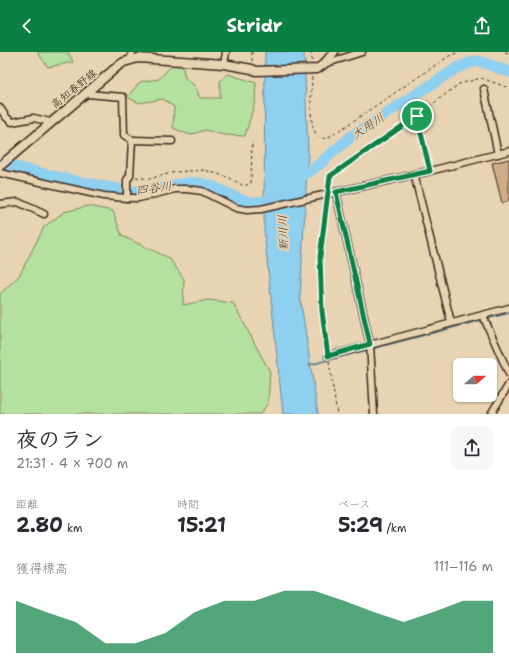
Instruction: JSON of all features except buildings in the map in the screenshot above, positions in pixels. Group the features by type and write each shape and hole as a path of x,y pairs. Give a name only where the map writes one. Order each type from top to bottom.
{"main road":[{"name":"高知春野線","path":"3,163 50,122 87,94 131,56 138,58 224,64 254,70 312,70 317,69 324,64 334,52"}],"street":[{"path":"224,64 226,52"},
{"path":"324,64 362,52"},
{"path":"484,89 498,154"},
{"path":"87,94 123,97 124,135 132,140 172,141"},
{"path":"0,108 6,117 12,122 34,118 50,122"},
{"path":"127,196 132,140"},
{"path":"0,173 104,196 127,196 139,198 175,189 202,191 236,208 247,210 261,209 430,171 509,151"},
{"path":"414,174 451,322"},
{"path":"336,192 370,344 374,414"},
{"path":"0,204 18,202 44,214"},
{"path":"328,356 451,322 509,308"},
{"path":"483,315 509,374"},
{"path":"492,414 509,384"}],"path":[{"path":"252,52 254,70"},
{"path":"312,52 312,125 315,133 319,137 326,138 449,56 459,52"},
{"path":"328,356 322,311 320,257 330,176 417,116 459,84 481,78 509,88"},
{"path":"417,116 430,171"},
{"path":"129,178 149,179 174,172 205,170 230,178 244,186 251,183 252,141"},
{"path":"329,363 337,414"}],"green space":[{"path":"37,52 68,52 73,62 48,67"},
{"path":"172,65 182,65 185,78 195,86 200,98 220,98 220,81 228,74 256,83 255,102 245,136 224,135 205,130 190,135 173,128 174,107 163,99 139,103 127,97 140,82 159,79"},
{"path":"88,206 113,211 122,236 169,258 184,279 183,305 208,300 233,303 270,372 268,403 260,414 0,414 0,294 19,276 44,227 64,212"}],"water":[{"name":"新川川","path":"265,52 304,52 308,153 300,297 318,414 283,414 264,230"}],"waterway":[{"name":"大用川","path":"294,182 316,167 353,135 457,68 475,61 482,62 509,72"},
{"name":"四谷川","path":"0,163 113,189 140,191 198,183 206,184 245,201 259,202 279,199"},
{"path":"309,365 509,313"}],"route":[{"path":"417,116 430,171 336,192 370,344 328,356 322,311 320,257 330,176 417,116"}]}
